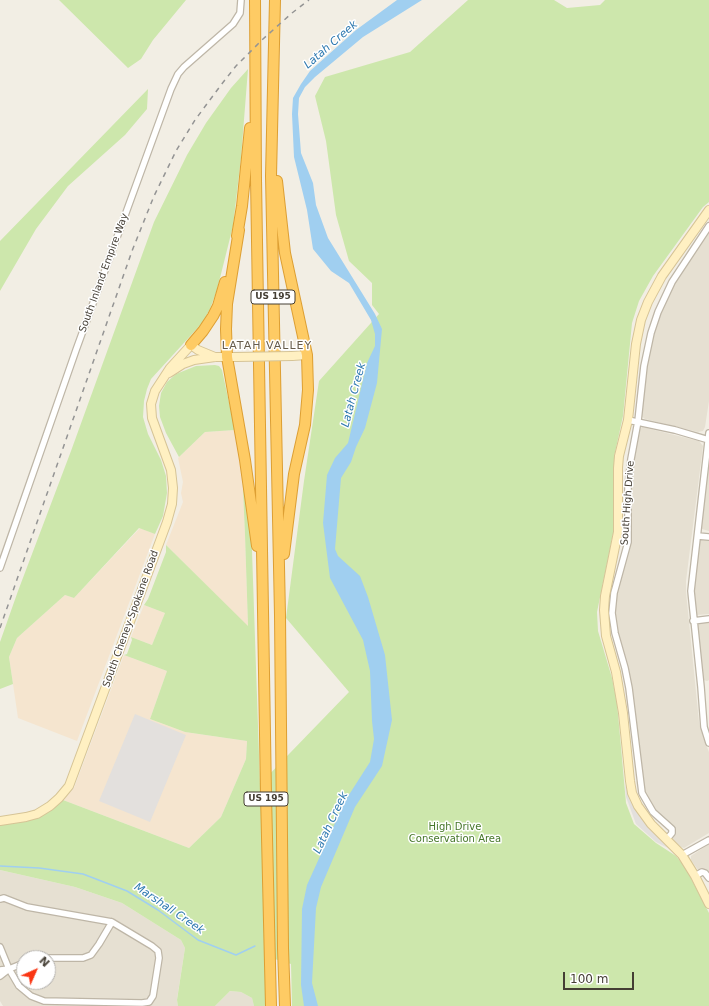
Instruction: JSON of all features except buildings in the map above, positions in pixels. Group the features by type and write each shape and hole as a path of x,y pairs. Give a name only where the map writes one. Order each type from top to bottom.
{"highway":[{"name":"US 195","path":"255,0 267,876 271,1006"},
{"name":"US 195","path":"275,0 271,176 280,594 283,948 285,1006"},
{"path":"255,81 244,191 227,304 226,328 232,357 263,592"},
{"path":"272,83 276,115 276,175 280,223 287,268 307,355 308,390 305,425 294,474 280,594"},
{"path":"191,345 208,325 218,306 239,230"}],"main road":[{"name":"South High Drive","path":"709,210 662,276 648,302 641,320 636,344 628,420 619,456 618,532 605,596 604,610 606,636 616,672 623,713 631,787 638,806 651,824 682,856 695,876 709,904"},
{"name":"South Cheney-Spokane Road","path":"0,821 37,814 50,806 69,786 165,529 172,504 173,479 169,462 153,423 151,411 152,398 165,375 191,345"},
{"path":"191,345 215,358"},
{"name":"South Cheney-Spokane Road","path":"165,375 188,362 200,359 307,355"}],"street":[{"name":"South Inland Empire Way","path":"0,568 76,350 171,89 178,74 184,67 233,24 240,13 241,0"},
{"name":"South High Drive","path":"667,839 672,833 672,830 653,812 642,793 629,688 615,633 612,613 614,593 628,542 628,487 631,459 638,421 644,366 651,333 658,312 672,282 709,226"},
{"path":"662,276 672,282"},
{"path":"628,420 638,421 708,440"},
{"path":"709,433 698,536 694,554 690,590 704,727 709,743"},
{"path":"698,536 709,537"},
{"path":"694,620 709,619"},
{"path":"701,687 709,686"},
{"path":"682,856 709,840"},
{"path":"695,876 702,872 709,878"},
{"path":"0,899 4,898 27,907 112,922 152,946 158,951 159,958 153,996 149,1002 142,1003 44,1001 31,996 19,986 9,969 0,946"},
{"path":"56,958 83,958 91,955 112,922"},
{"path":"0,970 16,966"},
{"path":"0,976 9,969"}],"shaded area":[{"path":"709,229 709,401 705,427 703,431 698,432 645,419 640,415 646,365 655,325 670,289"},
{"path":"642,427 699,441 703,446 686,581 686,592 699,722 709,752 709,833 684,848 673,840 672,836 675,832 675,828 656,810 646,797 644,791 613,606 628,545 631,470 638,430"},
{"path":"235,430 242,467 248,627 166,545 183,502 181,493 183,482 178,458 205,432"},
{"path":"709,460 709,531 702,529 701,525"},
{"path":"140,528 155,534 77,741 18,718 9,657 17,638 65,595 74,598"},
{"path":"701,538 709,539 709,614 697,615 693,595 699,541"},
{"path":"144,605 165,613 152,645 131,637"},
{"path":"709,622 709,680 707,681 702,677 697,626 699,623"},
{"path":"124,655 167,671 150,719 185,732 247,741 246,759 221,817 189,848 63,800 74,788"},
{"path":"135,714 186,735 150,822 99,801"},
{"path":"625,784 630,800 640,817 674,851 656,842 636,824 626,797"},
{"path":"709,844 709,872 705,869 698,870 691,860 691,856"},
{"path":"0,870 75,887 122,903 181,940 185,948 177,999 178,1006 3,1006 0,1001"},
{"path":"230,991 241,992 252,998 254,1006 215,1006"}],"green space":[{"path":"59,0 186,0 153,40 141,59 128,68"},
{"name":"High Drive Conservation Area","path":"468,0 554,0 567,8 600,5 605,0 709,0 709,202 703,207 653,276 639,301 632,323 623,416 614,457 615,524 597,612 598,631 612,678 617,703 626,803 634,824 656,843 676,856 681,862 709,913 709,1006 292,1006 291,964 265,956 266,1006 254,1006 252,998 241,992 230,991 215,1006 178,1006 177,1000 185,948 181,940 122,903 75,887 0,870 0,824 63,800 189,848 221,817 246,759 247,741 185,732 150,719 167,671 124,655 127,654 132,640 131,637 152,645 165,613 144,605 148,599 166,552 166,545 248,626 242,467 250,515 260,784 349,692 286,618 319,381 379,314 372,305 372,283 349,261 336,215 326,141 315,96 325,77 410,52"},
{"path":"248,69 241,158 233,226 217,290 210,309 203,322 151,379 144,401 143,417 148,434 161,460 166,476 167,493 163,516 155,534 139,528 74,598 65,595 17,638 9,657 13,684 0,689 0,642 154,222 187,155 206,123 231,88"},
{"path":"148,89 147,109 125,135 68,186 36,229 0,291 0,241"},
{"path":"196,366 219,366 222,370 235,430 205,432 179,457 166,433 160,417 159,406 161,393 167,382 176,374"}],"water":[{"path":"397,0 422,0 363,37 315,77 305,87 299,98 298,114 301,153 313,183 316,205 328,238 375,314 382,329 377,383 365,428 351,462 341,478 335,549 338,556 360,576 368,597 385,655 392,720 382,766 355,807 321,887 316,908 312,983 318,1006 304,1006 301,985 302,909 307,885 345,801 370,762 374,739 370,671 363,640 330,578 323,523 327,475 335,458 348,443 367,363 375,346 375,334 371,320 349,283 331,271 313,249 307,210 294,157 292,114 293,98 310,71 356,30"}],"waterway":[{"name":"Marshall Creek","path":"0,866 39,868 83,874 127,891 158,910 198,940 236,955 255,946"}],"railway":[{"path":"0,628 132,251 154,196 176,151 195,120 236,66 263,39 309,0"}],"district":[{"name":"LATAH VALLEY","path":"267,346"}],"water label":[{"name":"Latah Creek","path":"331,45"},
{"name":"Latah Creek","path":"354,395"},
{"name":"Latah Creek","path":"331,823"}]}
